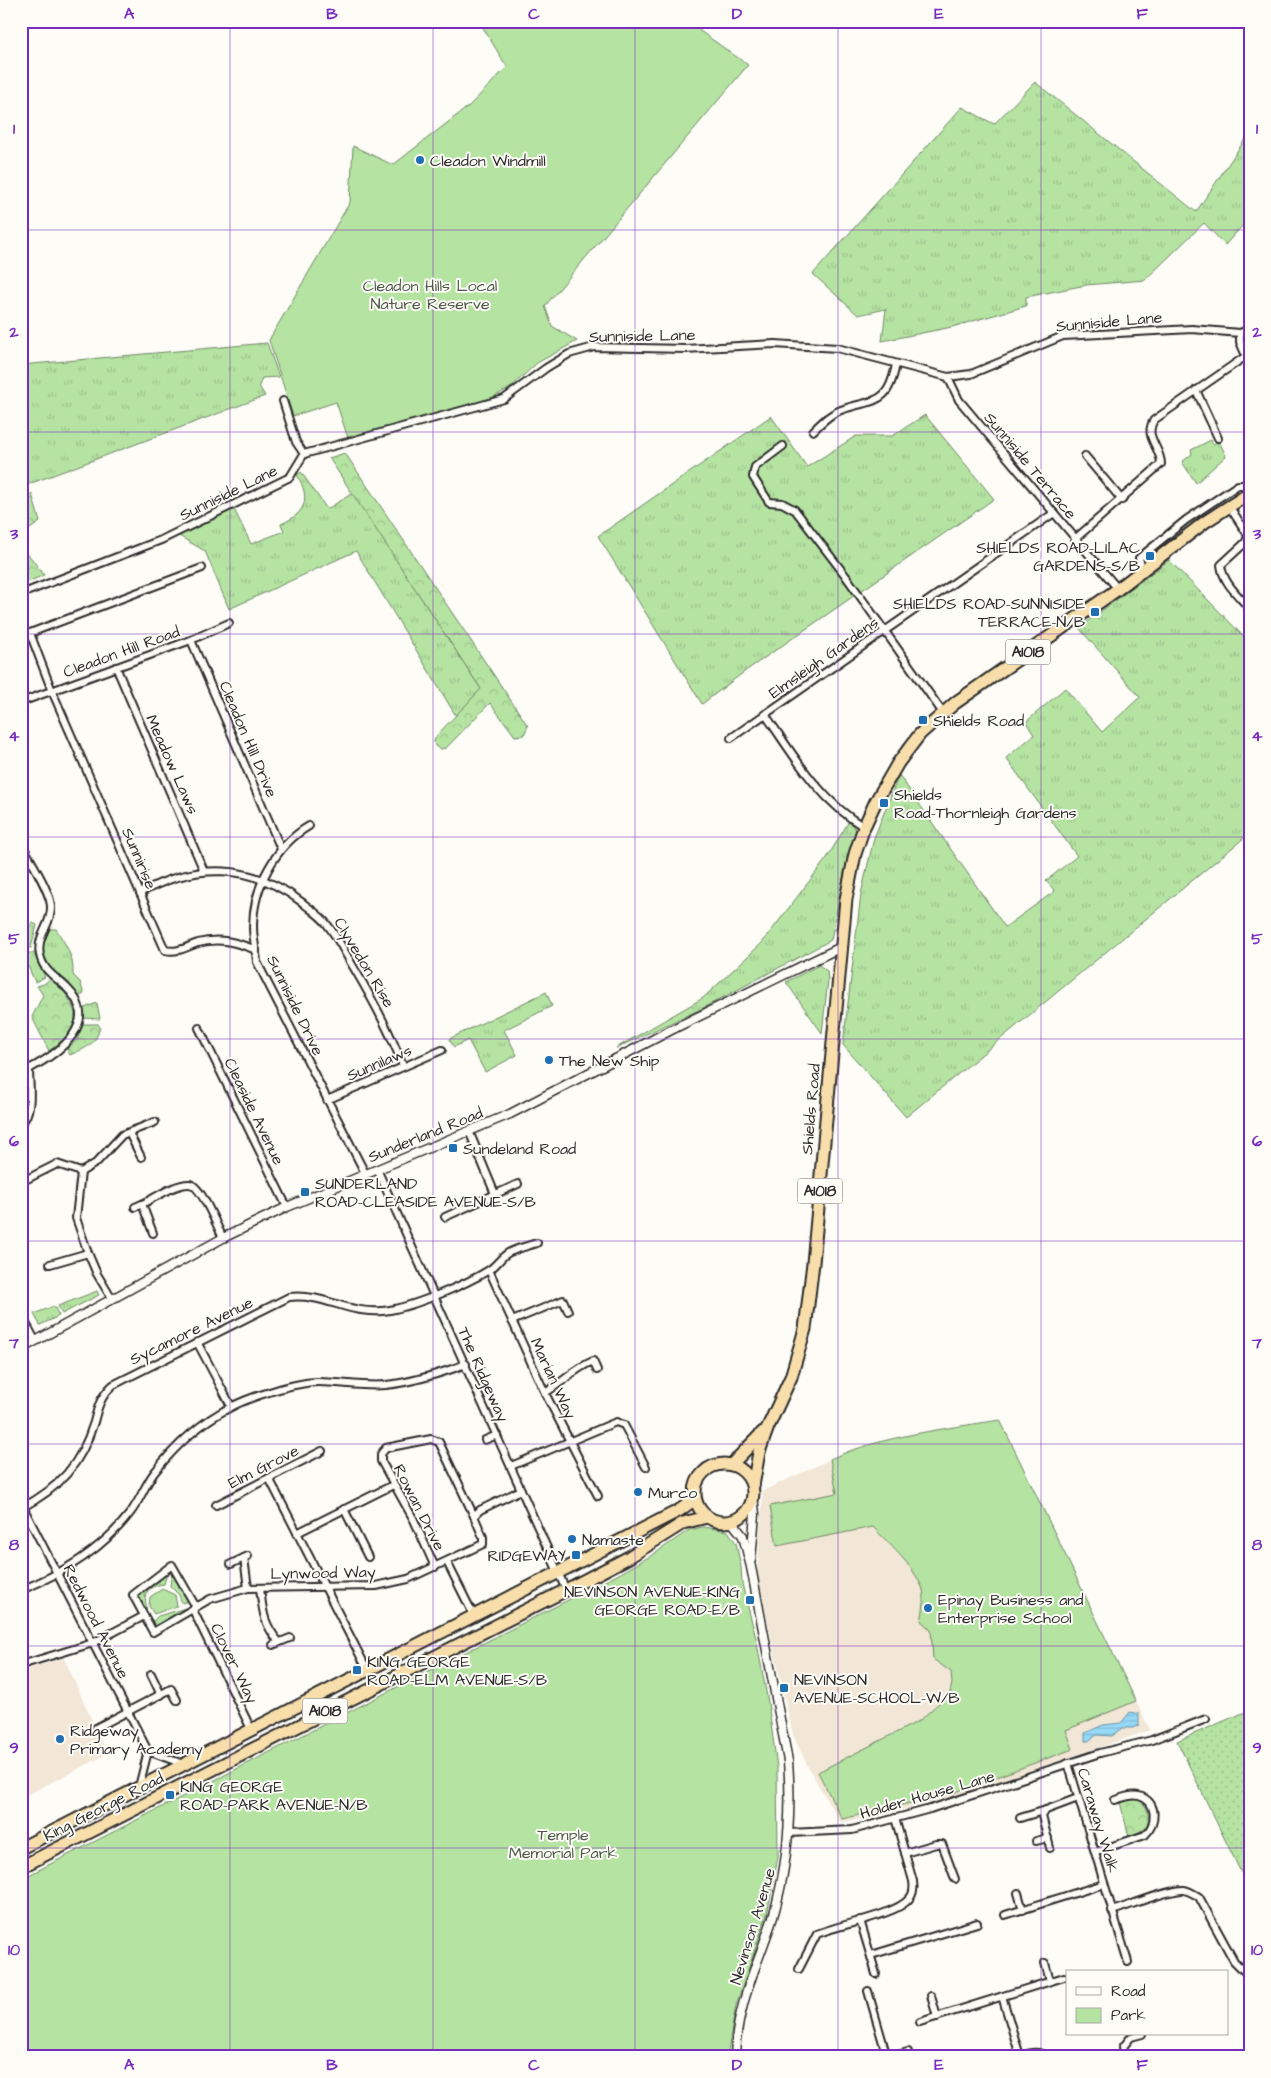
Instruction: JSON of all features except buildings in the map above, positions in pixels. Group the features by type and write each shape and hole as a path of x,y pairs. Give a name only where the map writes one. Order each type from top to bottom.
{"highway":[{"name":"Shields Road","path":"753,1491 759,1452 768,1427 791,1377 804,1329 814,1264 840,947 846,899 855,854 876,800 898,763 920,734 943,713 1118,589 1250,492"},
{"name":"Shields Road","path":"732,1464 768,1427"},
{"path":"708,1517 698,1506 695,1499 697,1479 704,1471 717,1464 732,1464 745,1472 753,1491"},
{"name":"A1018","path":"708,1517 715,1521 731,1521 746,1512 753,1491"},
{"name":"King George Road","path":"21,1848 680,1510 695,1499"},
{"name":"King George Road","path":"21,1866 566,1590 629,1556 683,1523 708,1517"},
{"path":"368,1671 375,1686"},
{"path":"183,1764 191,1780"},
{"path":"139,1786 147,1802"}],"street":[{"name":"Sunniside Lane","path":"21,594 161,540 290,477 304,454 504,399 546,368 569,354 594,347 686,349 798,345 837,348 948,377 971,374 1063,336 1192,329 1240,333 1250,329"},
{"path":"1240,333 1240,342 1250,365"},
{"path":"1075,539 1161,464 1161,458 1150,435 1154,420 1246,356"},
{"path":"813,431 836,412 870,403 883,395 892,383 896,364"},
{"name":"Sunniside Terrace","path":"948,377 959,400 1118,589"},
{"path":"1196,390 1218,438"},
{"path":"283,401 296,442 304,454"},
{"path":"783,446 760,462 752,472 753,477 769,502 782,503 795,510 846,575 943,713"},
{"path":"1085,456 1122,500"},
{"path":"1142,570 1138,558 1186,520 1238,485 1243,485 1250,492"},
{"path":"1229,506 1248,535 1246,542 1221,565 1222,573 1225,580 1250,609"},
{"name":"Elmsleigh Gardens","path":"731,738 1054,514"},
{"path":"21,636 202,568"},
{"name":"Cleadon Hill Road","path":"21,702 191,640 229,623"},
{"name":"Sunnirise","path":"30,633 52,690 165,950 175,953 200,943 219,940 235,942 256,950"},
{"name":"Cleadon Hill Drive","path":"191,640 282,849"},
{"name":"Meadow Laws","path":"116,667 204,871"},
{"path":"766,714 819,791 835,806 864,827"},
{"name":"Sunniside Drive","path":"309,826 293,835 282,849 258,889 253,926 257,962 365,1173"},
{"path":"21,842 48,894 52,907 48,922 40,937 40,957 47,970 66,986 78,1001 80,1020 75,1034 65,1046 51,1057 29,1069"},
{"name":"Clyvedon Rise","path":"140,894 160,882 215,870 245,874 285,889 326,922 390,1030 404,1066"},
{"name":"Sunderland Road","path":"21,1349 223,1238 287,1207 469,1131 549,1095 675,1028 840,947"},
{"name":"Cleaside Avenue","path":"199,1028 287,1207"},
{"name":"Sunnilaws","path":"327,1100 442,1050"},
{"path":"21,1064 29,1069"},
{"path":"21,1124 26,1119 29,1106 29,1069"},
{"path":"112,1298 96,1274 76,1218 82,1172 96,1163 122,1135 155,1122"},
{"path":"469,1131 495,1194"},
{"path":"128,1133 141,1156"},
{"path":"21,1182 56,1164 82,1172"},
{"name":"The Ridgeway","path":"377,1169 566,1590"},
{"path":"135,1207 190,1184 200,1192 223,1238"},
{"path":"445,1217 518,1184"},
{"path":"142,1204 153,1234"},
{"name":"Sycamore Avenue","path":"22,1507 51,1491 76,1463 104,1393 113,1385 197,1342 289,1297 306,1295 361,1311 382,1311 403,1307 434,1296 489,1270 508,1253 538,1243"},
{"path":"50,1264 88,1253"},
{"name":"Marian Way","path":"489,1270 569,1442 598,1496"},
{"path":"512,1321 563,1300 568,1311"},
{"path":"21,1314 36,1340"},
{"path":"197,1342 231,1406"},
{"path":"545,1392 566,1380 571,1371 586,1363 593,1361 597,1370"},
{"path":"21,1590 57,1574 82,1560 110,1535 131,1512 154,1474 178,1446 200,1425 231,1406 273,1391 315,1382 383,1386 411,1382 466,1364"},
{"path":"511,1466 616,1422 624,1425 646,1467"},
{"path":"485,1440 496,1435"},
{"name":"Rowan Drive","path":"435,1567 414,1520 392,1485 381,1461 381,1454 386,1448 431,1439 439,1442 474,1516"},
{"name":"Elm Grove","path":"216,1505 322,1451"},
{"path":"269,1478 368,1671"},
{"path":"297,1532 392,1485"},
{"path":"474,1516 480,1510 522,1490"},
{"name":"Nevinson Avenue","path":"750,1567 755,1514 753,1491"},
{"name":"Redwood Avenue","path":"22,1507 148,1751"},
{"path":"344,1509 368,1557"},
{"name":"Lynwood Way","path":"194,1609 172,1565 134,1595 153,1632 194,1609 210,1600 248,1588 376,1586 408,1579 483,1544 483,1537 474,1516"},
{"name":"Nevinson Avenue","path":"731,1521 743,1536 788,1761 789,1833 780,1892 767,1936 747,1985 738,2025 735,2057"},
{"path":"231,1564 246,1557 248,1588"},
{"path":"447,1562 474,1616"},
{"path":"260,1588 263,1616 276,1644 290,1638"},
{"name":"Clover Way","path":"194,1609 251,1729"},
{"path":"21,1665 93,1642 144,1616"},
{"path":"151,1674 161,1694"},
{"path":"96,1728 171,1690 177,1700"},
{"name":"Holder House Lane","path":"789,1833 852,1830 972,1797 1100,1753 1152,1740 1206,1719"},
{"path":"139,1786 148,1751 183,1764"},
{"name":"Caraway Walk","path":"1068,1764 1128,1962"},
{"path":"1095,1852 1145,1835 1151,1829 1154,1822 1154,1812 1144,1798 1137,1795 1115,1800"},
{"path":"1020,1818 1078,1798"},
{"path":"1046,1810 1042,1816 1050,1848"},
{"path":"799,1969 817,1934 902,1905 910,1899 914,1890 914,1881 895,1818"},
{"path":"1036,1841 1048,1838"},
{"path":"905,1852 942,1844 955,1879"},
{"name":"Caraway Walk","path":"1005,1916 1104,1884"},
{"path":"1112,1911 1172,1892 1183,1890 1191,1892 1199,1897 1234,1961 1250,1978"},
{"path":"1018,1892 1023,1910"},
{"path":"860,1920 876,1974"},
{"path":"871,1955 977,1923"},
{"path":"1045,1963 1050,1981"},
{"path":"920,2022 1064,1977"},
{"path":"868,1992 887,2057"},
{"path":"931,1996 936,2017"},
{"path":"1002,1996 1018,2056 1035,2052 1042,2053 1046,2057"},
{"path":"1126,2057 1123,2047 1127,2041 1138,2036"},
{"path":"891,2057 908,2052"}],"shaded area":[{"name":"Epinay Business and Enterprise School","path":"1000,1420 1150,1730 962,1794 878,1816 840,1822 808,1767 793,1735 757,1575 763,1491 852,1449"},
{"name":"Ridgeway Primary Academy","path":"64,1658 107,1754 21,1798 21,1671"}],"green space":[{"name":"Cleadon Hills Local Nature Reserve","path":"479,21 686,21 748,65 545,306 552,326 577,341 537,363 510,388 486,401 348,438 336,402 293,416 269,340 350,202 353,146 393,165 469,106 507,67"},
{"path":"1035,82 1196,212 1250,132 1250,226 1244,224 1225,245 1204,223 1145,280 1086,285 1026,297 1026,306 952,327 882,341 886,309 858,315 813,274 962,107 994,124"},
{"path":"267,343 279,377 262,378 259,386 265,396 21,487 21,365"},
{"path":"925,415 994,499 744,672 702,704 598,536 771,416 807,467 856,436 892,436"},
{"path":"1211,440 1213,444 1219,441 1226,456 1196,483 1182,462 1192,454 1191,450"},
{"path":"345,453 528,726 524,735 515,736 490,703 446,748 440,749 435,746 434,741 437,735 481,689 329,458"},
{"path":"301,472 327,509 353,493 481,689 456,716 356,551 229,609 205,551 179,536 234,509 251,544 284,531 281,524 296,515 304,504 304,491 297,475"},
{"path":"32,494 40,522 21,535 21,495"},
{"path":"28,554 44,575 21,585 21,568"},
{"path":"1169,560 1250,643 1250,833 906,1117 843,1045 861,894 874,838 899,775 1005,927 1055,891 1046,881 1077,856 1006,758 1034,735 1026,722 1065,688 1102,732 1140,697 1079,628"},
{"path":"849,821 856,830 848,854 831,940 703,1008 616,1048 703,998 762,943 827,858"},
{"path":"33,923 37,925 31,948 21,947 21,932"},
{"path":"48,929 56,929 69,951 73,975 80,982 84,994 78,997 49,967 45,959 43,950 44,940"},
{"path":"34,953 45,977 35,982 23,955"},
{"path":"819,965 827,971 828,980 822,1033 786,982"},
{"path":"51,978 68,998 75,1016 74,1025 69,1033 49,1051 32,1017 43,995 37,986 44,984"},
{"path":"546,992 552,1006 504,1030 517,1055 485,1072 468,1040 454,1047 449,1039"},
{"path":"97,1003 100,1019 83,1018 82,1009"},
{"path":"83,1024 98,1024 100,1027 96,1038 90,1045 70,1055 67,1049 77,1040"},
{"path":"21,1066 27,1070 27,1105 21,1120"},
{"path":"97,1291 99,1295 62,1314 58,1306"},
{"path":"54,1306 59,1316 40,1325 34,1314"},
{"name":"Epinay Business and Enterprise School","path":"1000,1420 1136,1701 1066,1730 1073,1749 953,1793 842,1819 818,1772 919,1721 950,1693 952,1683 951,1672 933,1659 931,1630 921,1621 924,1595 918,1579 913,1570 873,1527 777,1546 770,1506 837,1493 830,1459 850,1451 870,1444 913,1434"},
{"name":"Temple Memorial Park","path":"703,1527 728,1531 736,1543 742,1584 756,1638 768,1702 777,1767 778,1857 767,1915 736,2005 727,2057 97,2057 21,2049 21,1879 619,1574 654,1554 689,1530"},
{"path":"172,1569 189,1601 182,1603 179,1595 170,1586"},
{"path":"168,1570 164,1584 155,1586 147,1592 146,1615 136,1596"},
{"path":"162,1589 175,1595 177,1606 154,1614 149,1606 150,1597"},
{"path":"189,1607 190,1609 157,1627 152,1622 158,1616"},
{"path":"1250,1710 1250,1891 1177,1741"},
{"path":"1136,1798 1146,1807 1148,1814 1147,1823 1146,1828 1129,1837 1120,1802"}],"water":[{"path":"1130,1712 1139,1714 1139,1725 1133,1728 1123,1728 1112,1736 1097,1735 1085,1741 1085,1733 1103,1725 1121,1723"}],"place":[{"name":"Cleadon Windmill","path":"420,160"},
{"name":"SHIELDS ROAD-LILAC GARDENS-S/B","path":"1150,556"},
{"name":"SHIELDS ROAD-SUNNISIDE TERRACE-N/B","path":"1095,612"},
{"name":"Shields Road","path":"923,720"},
{"name":"Shields Road-Thornleigh Gardens","path":"884,803"},
{"name":"The New Ship","path":"549,1060"},
{"name":"Sundeland Road","path":"453,1148"},
{"name":"SUNDERLAND ROAD-CLEASIDE AVENUE-S/B","path":"305,1192"},
{"name":"Murco","path":"638,1492"},
{"name":"Namaste","path":"572,1539"},
{"name":"RIDGEWAY","path":"576,1555"},
{"name":"NEVINSON AVENUE-KING GEORGE ROAD-E/B","path":"750,1600"},
{"name":"Epinay Business and Enterprise School","path":"928,1608"},
{"name":"KING GEORGE ROAD-ELM AVENUE-S/B","path":"357,1670"},
{"name":"NEVINSON AVENUE-SCHOOL-W/B","path":"784,1688"},
{"name":"Ridgeway Primary Academy","path":"60,1739"},
{"name":"KING GEORGE ROAD-PARK AVENUE-N/B","path":"170,1795"}]}
